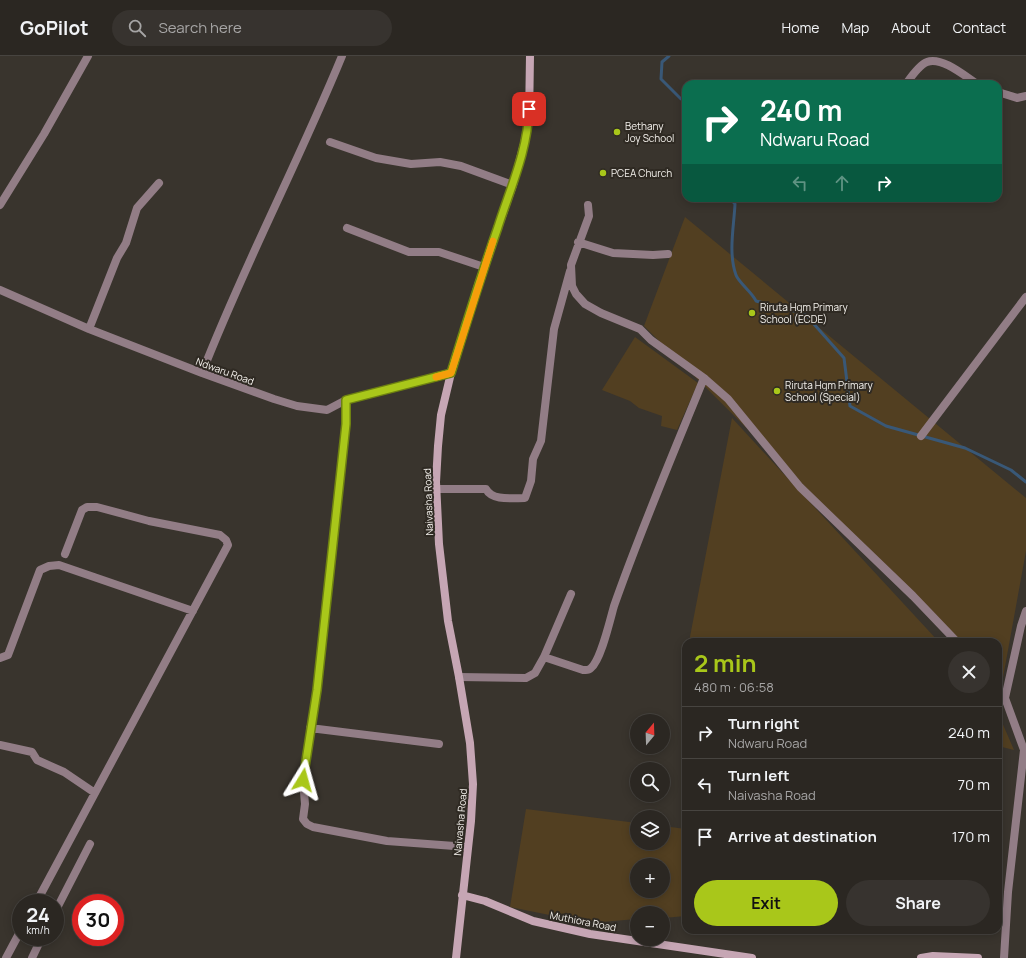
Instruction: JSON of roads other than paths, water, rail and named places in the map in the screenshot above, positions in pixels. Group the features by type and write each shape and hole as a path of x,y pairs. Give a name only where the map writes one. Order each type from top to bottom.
{"main road":[{"name":"Naivasha Road","path":"456,958 471,821 473,784 470,743 448,622 439,544 436,489 438,446 441,415 451,373 484,267 513,185 529,120 530,56"},
{"name":"Muthiora Road","path":"462,895 485,901 533,921 590,934 752,958"},
{"path":"921,958 933,956 978,958"}],"street":[{"path":"0,205 44,134 88,56"},
{"path":"202,373 222,323 307,138 342,56"},
{"path":"910,80 927,62 936,60 950,66 971,80"},
{"path":"1002,93 1017,98 1026,96"},
{"path":"330,142 376,158 411,164 440,162 462,166 513,185"},
{"path":"89,330 117,258 126,243 137,208 159,183"},
{"path":"436,489 486,489 489,494 495,497 525,498 527,495 531,482 533,459 541,441 554,329 578,242 589,216 588,205"},
{"path":"347,228 409,252 439,252 484,267"},
{"path":"578,242 613,253 653,255 668,254"},
{"path":"571,265 572,286 576,294 586,304 601,313 640,329 651,340 704,378 728,399 800,487 913,596 953,638"},
{"name":"Ndwaru Road","path":"0,290 89,330 202,373 296,406 327,410 346,400 451,373"},
{"path":"921,436 1026,297"},
{"path":"544,657 582,670 589,670 595,663 642,528 704,378"},
{"path":"346,400 346,424 317,690 303,780 305,804 303,819 306,824 313,827 388,841 468,847"},
{"path":"41,894 194,611 228,545 226,540 220,535 149,521 97,507 86,507 82,510 65,554"},
{"path":"0,658 8,655 40,570 49,566 60,565 194,611"},
{"path":"459,677 526,678 536,673 571,594"},
{"path":"1005,698 1021,626 1026,611"},
{"path":"1002,694 1005,698 1024,750 1010,876 1004,958"},
{"path":"310,728 439,744"},
{"path":"0,745 32,752 38,760 64,772 95,793"},
{"path":"64,895 90,844"},
{"path":"6,958 12,946"},
{"path":"32,958 38,946"}],"waterway":[{"path":"669,56 662,62 661,79 682,99"},
{"path":"733,202 735,204 732,258 736,275 756,301 805,314 844,358 850,406 886,426 965,448 1011,470 1026,482"}],"place":[{"name":"Bethany Joy School","path":"617,132"},
{"name":"PCEA Church","path":"603,173"},
{"name":"Riruta Hgm Primary School (ECDE)","path":"752,313"},
{"name":"Riruta Hgm Primary School (Special)","path":"777,391"}]}
